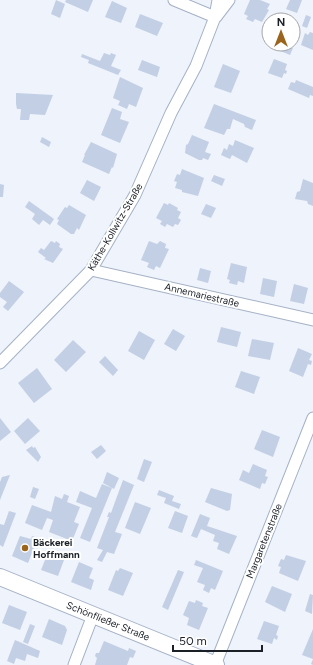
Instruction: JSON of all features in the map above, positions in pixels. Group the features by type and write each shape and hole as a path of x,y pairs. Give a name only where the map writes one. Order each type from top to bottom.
{"main road":[{"name":"Schönfließer Straße","path":"0,577 215,665"}],"street":[{"path":"174,0 215,17"},
{"name":"Käthe-Kollwitz-Straße","path":"0,363 91,270 135,195 171,113 196,66 215,17 218,0"},
{"path":"215,17 223,0"},
{"path":"215,17 229,0"},
{"name":"Annemariestraße","path":"91,270 313,320"},
{"name":"Margaretenstraße","path":"215,665 313,418"},
{"path":"74,665 93,615"}],"building":[{"path":"56,0 65,4 60,18 51,14"},
{"path":"66,0 93,0 88,12 65,2"},
{"path":"250,0 260,0 270,4 267,9 269,10 268,12 261,12 261,22 255,19 253,22 246,19 248,16 244,14"},
{"path":"290,0 302,0 297,12 286,9"},
{"path":"112,1 127,8 121,23 105,17"},
{"path":"140,14 163,23 157,36 135,27"},
{"path":"306,15 311,17 307,28 302,26"},
{"path":"310,32 313,33 313,50 301,45 305,33 308,35"},
{"path":"283,52 291,52 290,55"},
{"path":"104,53 116,55 111,66 121,70 118,75 88,63 89,60 81,57 82,54 100,61"},
{"path":"274,59 287,64 285,70 287,71 286,74 284,73 282,78 268,73"},
{"path":"142,60 160,67 157,77 138,70"},
{"path":"223,64 240,71 231,93 214,87"},
{"path":"120,77 143,88 136,107 129,104 127,109 118,105 120,101 113,98"},
{"path":"296,80 313,87 313,96 310,95 309,98 288,89 291,82 295,83"},
{"path":"16,93 53,95 45,115 30,114 29,120 20,120 21,109 17,109"},
{"path":"214,104 256,120 252,130 233,119 230,129 227,129 224,135 204,128"},
{"path":"112,108 122,112 120,119 129,122 120,143 101,135"},
{"path":"192,135 209,142 205,152 211,154 208,160 203,158 202,160 199,160 185,153 186,145 188,144"},
{"path":"42,137 51,142 49,147 40,142"},
{"path":"235,140 254,148 247,163 232,155 230,159 221,155 224,148 227,150 229,144 233,146"},
{"path":"91,142 117,154 113,168 112,167 109,174 82,162"},
{"path":"182,169 204,178 198,196 182,192 182,190 175,188 177,182 174,181 177,174 180,175"},
{"path":"214,175 225,179 222,186 211,181"},
{"path":"303,179 313,183 313,206 308,204 307,201 295,199 297,192 300,191"},
{"path":"87,180 101,187 94,201 80,193"},
{"path":"0,184 4,185 3,197 0,197"},
{"path":"29,201 54,219 50,225 43,220 39,225 32,219 35,214 25,207"},
{"path":"164,203 168,205 169,203 178,208 177,210 181,212 178,218 181,220 178,225 175,224 173,227 167,224 165,227 160,224 162,221 156,218"},
{"path":"206,204 216,208 211,218 201,214"},
{"path":"69,205 86,215 79,230 77,228 74,234 71,234 57,224 59,220 57,219 65,207 67,208"},
{"path":"51,241 55,243 56,241 60,244 59,247 63,249 53,263 44,259 46,258 38,252 41,248 44,250"},
{"path":"149,241 157,244 160,241 166,244 165,248 169,249 160,268 156,266 154,270 147,267 149,263 141,260"},
{"path":"231,263 247,267 244,283 238,281 237,285 229,283 230,280 227,279"},
{"path":"200,268 211,271 208,283 197,280"},
{"path":"263,278 277,281 274,297 260,294"},
{"path":"9,281 24,292 8,311 3,307 7,302 0,297 0,293"},
{"path":"294,284 308,288 304,304 290,301"},
{"path":"221,327 241,332 237,347 217,342"},
{"path":"173,329 185,336 176,351 164,344"},
{"path":"139,331 155,340 144,360 128,351"},
{"path":"252,339 274,343 270,360 248,356"},
{"path":"73,340 86,352 66,372 54,360"},
{"path":"298,348 312,354 309,360 312,361 311,365 308,364 303,377 289,371"},
{"path":"105,356 118,370 113,376 99,362"},
{"path":"37,368 52,389 34,403 18,383"},
{"path":"241,371 260,377 254,394 235,387"},
{"path":"0,418 11,432 0,441"},
{"path":"28,418 40,431 25,444 14,431"},
{"path":"262,430 280,437 273,457 254,449"},
{"path":"101,445 106,451 97,459 91,452"},
{"path":"32,446 33,448 35,447 41,457 38,462 26,450"},
{"path":"144,459 152,462 144,482 137,479"},
{"path":"253,464 267,470 265,476 268,477 265,484 262,483 260,489 239,480 243,470 249,473"},
{"path":"107,472 119,478 114,489 103,483"},
{"path":"10,475 0,500 0,482 2,477"},
{"path":"123,480 134,485 115,532 122,534 114,554 107,552 102,562 97,560 103,550 97,548 109,517 107,517 109,512 111,513"},
{"path":"102,484 112,488 90,542 80,538 92,508 76,502 80,491 96,498"},
{"path":"33,487 39,489 35,499 30,497"},
{"path":"211,488 232,494 230,510 227,511 205,502"},
{"path":"159,490 174,496 172,501 181,504 179,509 164,503 166,498 157,495"},
{"path":"64,494 69,496 67,502 80,507 74,522 79,524 72,541 49,532 53,520 47,518 42,530 25,523 32,505 51,512 55,496 62,499"},
{"path":"135,502 151,508 140,534 125,528"},
{"path":"9,511 16,513 3,547 0,545 0,524 4,525"},
{"path":"175,511 188,516 182,533 168,528"},
{"path":"200,514 210,518 207,526 237,536 229,554 217,549 219,543 213,541 215,535 201,529 197,538 191,536"},
{"name":"Bäckerei Hoffmann","path":"20,536 31,539 32,536 38,538 28,563 12,556"},
{"path":"49,550 64,556 58,576 41,570"},
{"path":"286,555 306,561 298,581 279,573 281,567 278,566 281,559 284,560"},
{"path":"196,560 223,571 215,590 211,588 209,593 203,590 205,585 197,582 203,568 194,565"},
{"path":"79,562 93,568 89,578 94,580 91,590 71,582"},
{"path":"120,568 133,573 123,596 108,590 116,570 118,571"},
{"path":"178,570 184,572 168,610 162,607"},
{"path":"272,586 292,594 285,612 265,602"},
{"path":"310,594 313,595 312,614 305,611"},
{"path":"196,600 203,603 202,606 208,608 199,630 187,625 189,618 183,615 189,601 195,603"},
{"path":"9,605 27,612 20,630 2,623"},
{"path":"49,619 65,626 67,630 62,645 42,637"},
{"path":"264,621 279,626 276,635 278,636 277,640 274,638 272,644 257,639"},
{"path":"30,624 35,626 28,644 23,642"},
{"path":"313,629 313,659 302,655"},
{"path":"15,640 40,651 38,658 27,654 25,661 16,658 14,664 7,661"},
{"path":"104,641 128,651 129,648 136,651 133,658 130,657 127,665 95,665 97,658 95,656 96,653 99,653"}],"place":[{"name":"Bäckerei Hoffmann","path":"25,548"}]}
